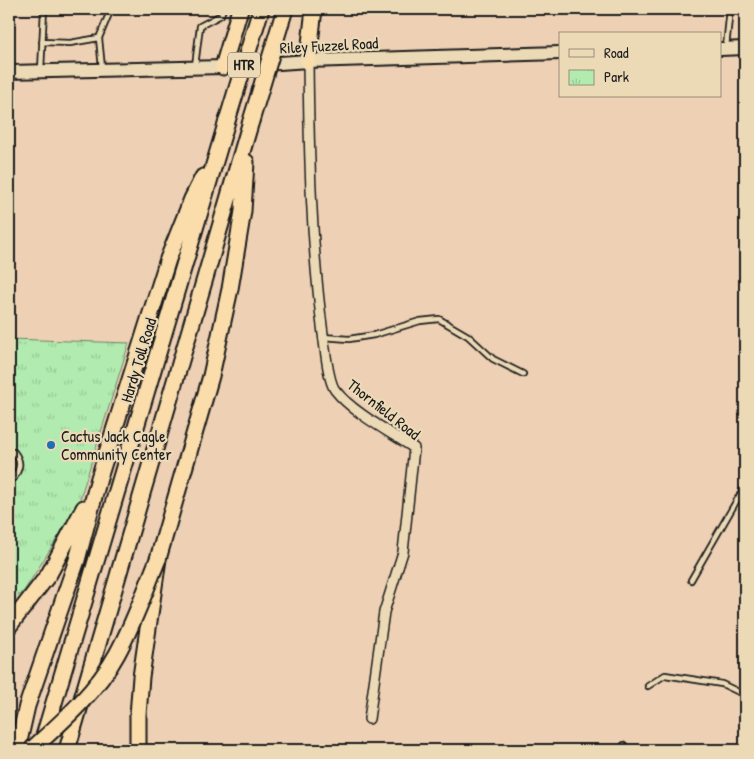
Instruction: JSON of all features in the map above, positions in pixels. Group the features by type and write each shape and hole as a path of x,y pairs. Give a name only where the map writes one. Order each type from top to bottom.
{"highway":[{"path":"223,68 240,9"},
{"name":"Hardy Toll Road","path":"40,750 261,9"},
{"name":"HTR","path":"66,750 285,9"},
{"path":"308,61 314,9"},
{"path":"31,750 64,720 96,684 116,655 133,623 158,559 196,433 230,289 243,211 249,128"},
{"path":"17,750 27,706 77,560 100,478 168,259 192,199 219,147"},
{"path":"9,626 28,604 63,551 100,478"},
{"path":"138,750 141,677 158,559"}],"main road":[{"path":"723,49 745,48"},
{"name":"Riley Fuzzel Road","path":"9,72 102,68 223,68 308,61 559,53"}],"street":[{"name":"Thornfield Road","path":"308,61 310,202 324,337 334,389 361,412 414,448 402,552 384,612 369,718"}],"lane":[{"path":"40,71 44,9"},
{"path":"102,68 99,38 111,9"},
{"path":"195,68 200,26 221,15 223,9"},
{"path":"723,49 730,9"},
{"path":"42,42 70,43 99,38"},
{"path":"324,337 349,339 374,335 420,321 439,319 468,336 493,359 522,374"},
{"path":"9,452 14,452 19,459 20,468 14,478 9,476"},
{"path":"690,580 745,486"},
{"path":"648,686 665,675 722,684 745,695"}],"path":[{"path":"9,491 13,494"}],"green space":[{"path":"9,339 129,343 78,505 24,591 9,604"}],"place":[{"name":"Cactus Jack Cagle Community Center","path":"51,445"}]}
